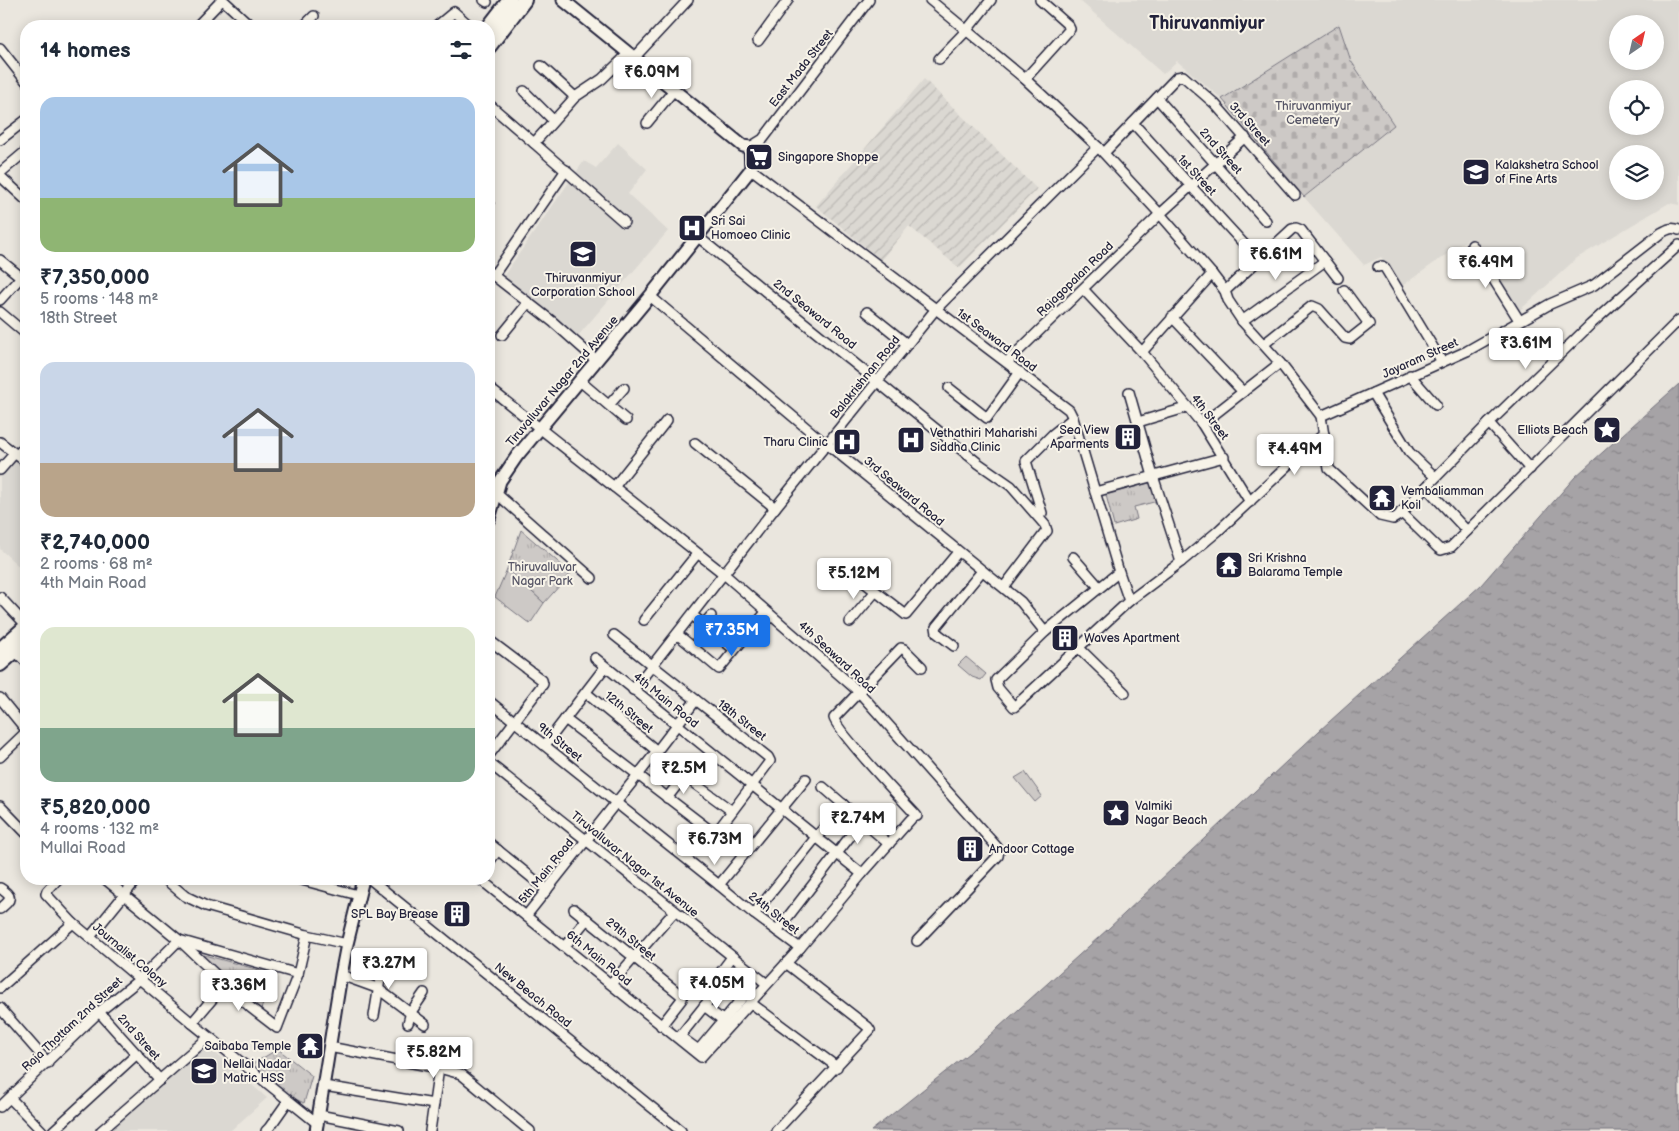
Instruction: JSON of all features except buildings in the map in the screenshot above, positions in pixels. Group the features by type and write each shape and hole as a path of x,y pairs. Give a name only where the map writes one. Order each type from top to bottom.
{"main road":[{"path":"494,20 510,0"},
{"path":"495,38 524,0"},
{"path":"0,649 20,631"},
{"path":"0,664 20,646"}],"street":[{"path":"203,20 223,0 245,20"},
{"path":"563,0 743,146 750,147 751,169"},
{"path":"534,143 575,97 602,79 632,55 688,0"},
{"path":"758,41 788,0"},
{"name":"East Mada Street","path":"750,147 763,139 869,0"},
{"path":"930,0 1025,79 1101,150 1160,214 1212,274 1242,321 1280,363 1321,416 1329,469 1380,516 1393,519 1401,512 1590,325 1679,245"},
{"path":"938,59 967,30 991,0"},
{"path":"1025,79 1070,28 1040,0"},
{"path":"443,20 452,12 456,12 464,20"},
{"path":"310,20 314,16"},
{"path":"0,48 20,73"},
{"path":"540,66 575,97"},
{"name":"Balakrishnan Road","path":"633,690 775,508 935,310 1101,150 1133,123 1181,76"},
{"name":"3rd Street","path":"1181,76 1214,104 1295,195"},
{"path":"647,123 674,90"},
{"path":"524,91 553,120"},
{"name":"2nd Street","path":"1157,98 1266,221"},
{"path":"495,109 624,222"},
{"name":"1st Street","path":"1133,123 1244,244"},
{"path":"0,140 20,125"},
{"name":"Rajagopalan Road","path":"1007,362 1160,214 1245,137"},
{"path":"20,156 0,174 20,194"},
{"name":"Tiruvalluvar Nagar 2nd Avenue","path":"495,496 500,481 517,456 650,296 751,169"},
{"name":"1st Seaward Road","path":"751,169 1069,410 1129,600"},
{"path":"495,268 566,170"},
{"path":"1225,292 1292,229 1296,228 1301,230 1338,278"},
{"name":"Jayaram Street","path":"1321,416 1467,351 1519,320 1594,285 1668,229 1674,228 1679,230"},
{"name":"2nd Seaward Road","path":"698,236 978,463 1011,486 1045,525 1047,531 1004,587"},
{"path":"1472,245 1519,320"},
{"path":"0,260 20,276"},
{"path":"1242,321 1325,261"},
{"path":"1378,267 1382,266 1385,268 1442,362"},
{"path":"1142,352 1212,274"},
{"path":"495,277 597,361"},
{"path":"0,300 20,282"},
{"name":"4th Street","path":"1083,289 1142,352 1202,424 1250,502"},
{"path":"1264,344 1312,306 1319,308 1346,338 1350,339 1370,324 1344,290"},
{"name":"3rd Seaward Road","path":"650,296 822,441 1004,587 1021,602 1045,632"},
{"path":"502,335 528,303"},
{"path":"0,312 20,329"},
{"path":"867,312 907,344"},
{"path":"1172,317 1243,392"},
{"path":"1401,512 1442,550 1451,547 1679,320"},
{"path":"1202,424 1280,363"},
{"path":"949,388 987,418 1020,372"},
{"path":"1410,375 1436,405"},
{"path":"580,381 626,420"},
{"path":"609,406 624,388"},
{"path":"1130,392 1153,476 1181,562"},
{"name":"4th Seaward Road","path":"495,393 724,574 859,692 997,847 1000,853 917,940"},
{"path":"1373,393 1409,452 1435,478"},
{"path":"1138,422 1182,410"},
{"path":"1042,513 1026,461 1053,434 1073,418"},
{"path":"614,486 667,420"},
{"path":"1489,423 1530,469"},
{"path":"1119,572 1045,632 996,680 998,688 1014,707 1129,600 1218,532 1324,434"},
{"path":"0,442 20,457"},
{"path":"695,443 775,508"},
{"path":"0,470 20,450"},
{"path":"1095,492 1224,457"},
{"path":"1426,487 1467,531"},
{"path":"496,493 592,578"},
{"path":"842,564 903,614 907,615 958,552"},
{"path":"644,620 697,554"},
{"path":"1073,557 1099,587"},
{"path":"954,646 937,632 936,627 982,571"},
{"path":"850,622 876,592"},
{"path":"0,598 20,620"},
{"path":"692,615 732,646 765,610"},
{"path":"677,634 719,669 765,610"},
{"path":"704,624 711,616"},
{"path":"614,635 696,700"},
{"path":"495,645 543,682 495,747"},
{"path":"729,1019 748,991 742,977 733,970 681,1035 682,1038 697,1049 701,1047 729,1019 753,1001 862,874 914,818 835,723 834,718 902,648 922,667"},
{"path":"1079,648 1126,693"},
{"path":"15,651 20,656"},
{"name":"4th Main Road","path":"595,658 862,874"},
{"path":"544,745 605,667"},
{"name":"12th Street","path":"586,693 657,751"},
{"path":"0,698 20,723"},
{"name":"5th Main Road","path":"526,916 696,700"},
{"name":"18th Street","path":"696,700 770,758 770,761 751,786"},
{"name":"9th Street","path":"495,706 616,803"},
{"path":"565,719 715,834 751,786"},
{"path":"0,757 20,737"},
{"name":"Tiruvalluvar Nagar 1st Avenue","path":"495,768 767,984"},
{"path":"667,798 683,776 732,811"},
{"path":"719,885 806,779"},
{"path":"823,787 889,844"},
{"name":"24th Street","path":"616,803 754,914 800,948"},
{"path":"754,914 843,804"},
{"path":"0,806 4,817 20,829"},
{"path":"777,931 862,821"},
{"path":"495,848 547,890"},
{"path":"495,854 498,850"},
{"name":"Journalist Colony","path":"53,885 46,894 73,923 209,1037 318,1124"},
{"path":"113,885 179,940 225,984 278,1028 298,974 307,935"},
{"path":"90,937 132,885"},
{"path":"172,885 185,896 206,906 307,935 347,944"},
{"path":"322,885 358,895"},
{"path":"361,885 341,976 318,1124 400,1131"},
{"name":"New Beach Road","path":"377,885 681,1131"},
{"name":"6th Main Road","path":"487,885 701,1057 729,1019"},
{"path":"0,888 9,894 10,897 8,902 0,909"},
{"name":"29th Street","path":"574,909 682,996 661,1026"},
{"path":"610,984 674,912"},
{"path":"565,946 587,920"},
{"path":"0,988 73,923"},
{"path":"179,940 298,974"},
{"name":"Raja Thottam 2nd Street","path":"0,1107 99,1012 140,979 179,940"},
{"path":"708,989 732,957"},
{"path":"374,1016 377,988 383,961"},
{"path":"776,1131 869,1031 869,1028 786,963"},
{"path":"341,976 377,988 425,1024"},
{"path":"192,1023 225,984"},
{"path":"408,1023 411,1012 424,993"},
{"path":"746,994 837,1067"},
{"path":"704,1006 729,1019"},
{"path":"0,1008 48,1063"},
{"name":"2nd Street","path":"99,1012 160,1080"},
{"path":"100,1131 209,1037"},
{"path":"329,1047 461,1074 530,1131"},
{"path":"54,1131 137,1054"},
{"path":"430,1131 439,1068"},
{"path":"324,1086 434,1104"},
{"path":"10,1098 42,1131"},
{"path":"266,1131 288,1101"}],"shaded area":[{"name":"Kalakshetra School of Fine Arts","path":"1079,0 1679,0 1679,205 1669,203 1577,258 1520,310 1468,239 1402,286 1381,257 1364,265 1304,197 1394,125 1351,61 1339,26 1222,99 1177,61 1163,74"},
{"path":"924,79 1037,189 959,268 909,226 881,260 816,206"},
{"name":"Thiruvanmiyur Corporation School","path":"618,143 647,169 628,194 668,231 577,337 502,278 584,161 596,168"},
{"path":"14,455 20,460 20,567 0,549 0,471"},
{"name":"Nellai Nadar Matric HSS","path":"204,1043 267,1098 230,1131 105,1131"}],"green space":[{"name":"Thiruvanmiyur Cemetery","path":"1339,25 1351,61 1394,125 1304,197 1222,99"},
{"path":"1152,482 1158,501 1134,507 1137,519 1114,526 1106,495"},
{"name":"Thiruvalluvar Nagar Park","path":"521,530 571,573 544,603 507,569"},
{"path":"507,569 544,603 530,624 495,597"},
{"path":"966,657 986,674 981,680 972,677 958,665"},
{"path":"1025,772 1042,796 1035,802 1015,778"},
{"path":"193,952 274,974 260,1012"},
{"path":"278,1049 312,1076 304,1103 287,1095 251,1065"}],"water":[{"path":"1679,384 1679,1131 871,1131 979,1045 1108,929 1319,731 1481,585 1575,477"}],"place":[{"name":"Singapore Shoppe","path":"759,157"},
{"name":"Kalakshetra School of Fine Arts","path":"1476,172"},
{"name":"Sri Sai Homoeo Clinic","path":"692,228"},
{"name":"Thiruvanmiyur Corporation School","path":"583,254"},
{"name":"Elliots Beach","path":"1607,430"},
{"name":"Sea View Aparments","path":"1128,437"},
{"name":"Vethathiri Maharishi Siddha Clinic","path":"911,440"},
{"name":"Tharu Clinic","path":"847,442"},
{"name":"Vembaliamman Koil","path":"1382,498"},
{"name":"Sri Krishna Balarama Temple","path":"1229,565"},
{"name":"Waves Apartment","path":"1065,638"},
{"name":"Valmiki Nagar Beach","path":"1116,813"},
{"name":"Andoor Cottage","path":"970,849"},
{"name":"SPL Bay Brease","path":"457,914"},
{"name":"Saibaba Temple","path":"310,1046"},
{"name":"Nellai Nadar Matric HSS","path":"204,1071"}],"district":[{"name":"Thiruvanmiyur","path":"1207,23"}]}
